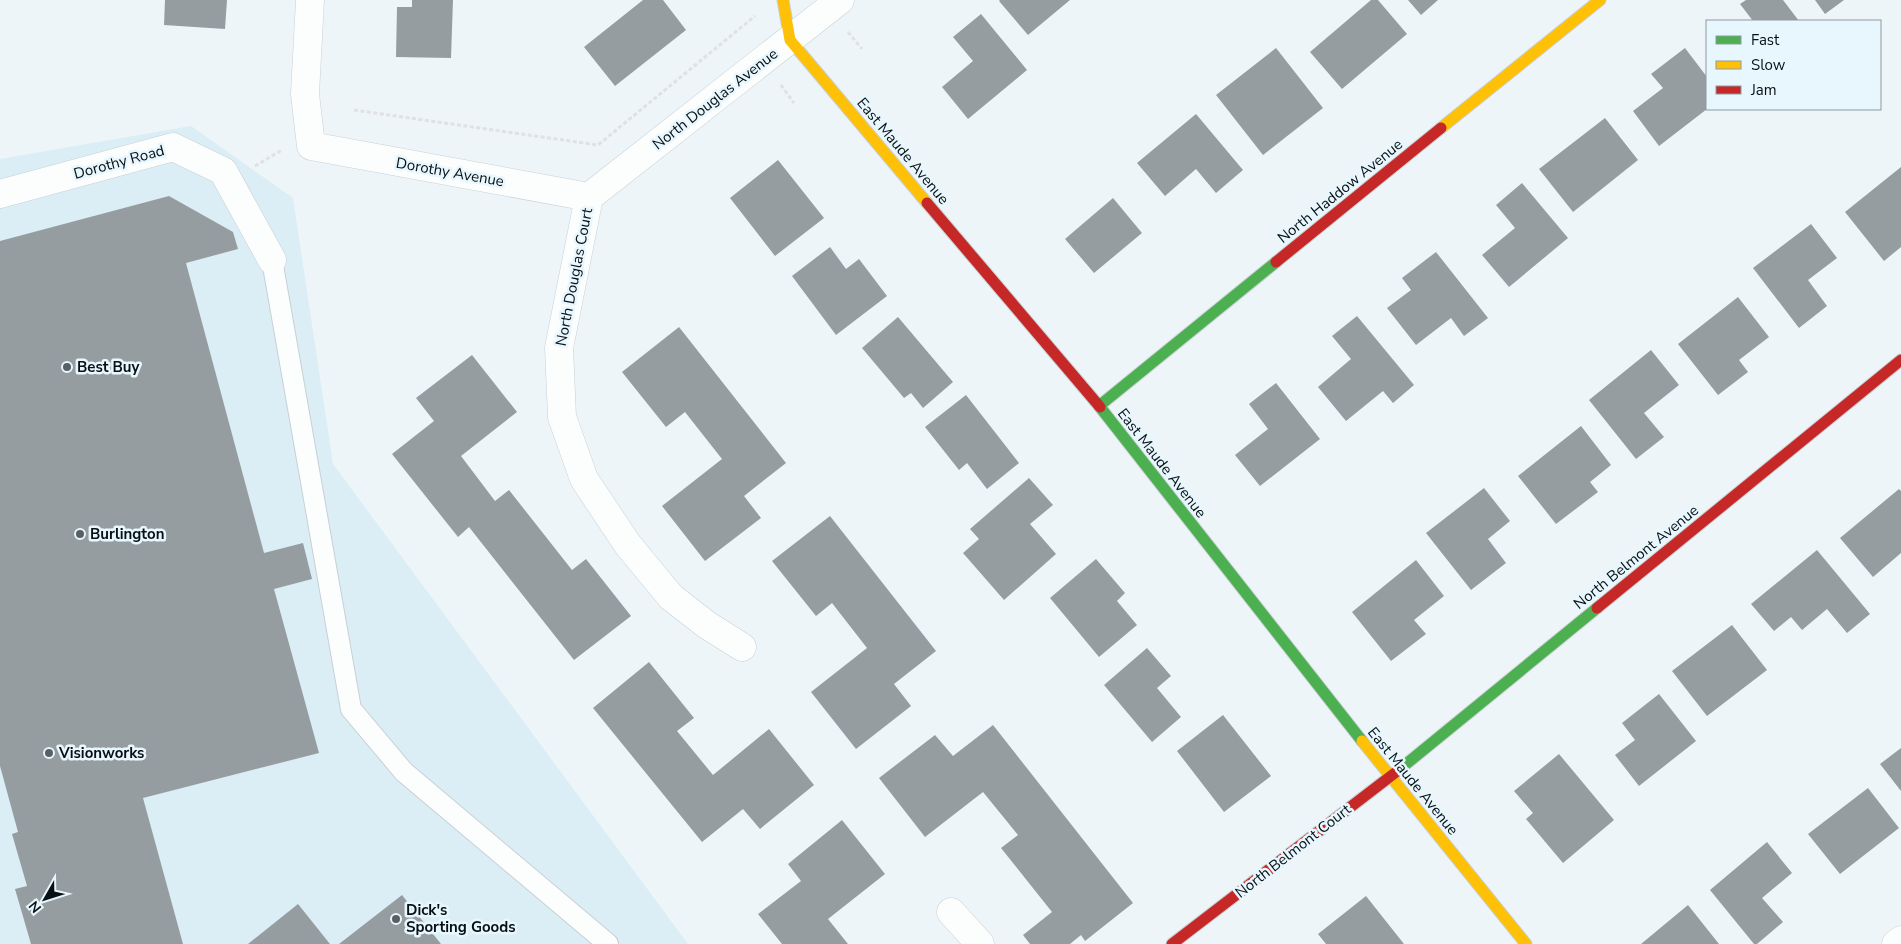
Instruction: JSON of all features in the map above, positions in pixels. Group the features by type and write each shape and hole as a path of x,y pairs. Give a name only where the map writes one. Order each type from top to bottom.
{"street":[{"path":"310,0 305,94 310,140"},
{"path":"783,0 790,40"},
{"name":"North Douglas Avenue","path":"589,197 840,0"},
{"name":"North Haddow Avenue","path":"1098,406 1600,0"},
{"name":"East Maude Avenue","path":"790,40 1098,406 1390,777 1526,944"},
{"name":"Dorothy Avenue","path":"310,140 589,197"},
{"name":"Dorothy Road","path":"0,194 174,148 223,171 272,260"},
{"name":"North Douglas Court","path":"589,197 559,348 562,417 584,479 628,545 671,597 707,625 742,646"},
{"name":"North Belmont Avenue","path":"1390,777 1901,360"},
{"name":"North Belmont Court","path":"1172,944 1192,935 1390,777"},
{"path":"951,912 980,944"},
{"path":"1896,944 1901,940"}],"lane":[{"path":"272,260 352,709 404,772 608,944"}],"path":[{"path":"354,110 598,145 762,11"},
{"path":"228,182 310,140"}],"shaded area":[{"path":"191,126 293,198 333,464 688,944 0,944 0,159"}],"building":[{"path":"165,0 227,0 225,29 164,25"},
{"path":"412,0 453,0 451,58 396,57 397,7 412,7"},
{"path":"643,0 663,0 686,30 615,86 584,47"},
{"path":"1000,0 1070,0 1028,35"},
{"path":"1371,0 1378,0 1407,34 1342,89 1310,52"},
{"path":"1408,0 1438,0 1421,15"},
{"path":"1746,0 1783,0 1798,20 1752,20 1740,4"},
{"path":"1815,0 1844,0 1825,14"},
{"path":"981,14 1027,70 968,119 942,87 973,61 953,37"},
{"path":"1276,48 1323,108 1263,155 1216,95"},
{"path":"1685,48 1706,76 1706,110 1659,146 1633,111 1663,88 1651,74"},
{"path":"1196,114 1243,170 1216,193 1196,169 1165,196 1137,163"},
{"path":"1605,118 1638,160 1573,212 1539,169"},
{"path":"778,160 824,218 775,256 730,198"},
{"path":"1901,167 1901,247 1884,261 1845,212"},
{"path":"1522,183 1568,238 1509,287 1482,255 1515,228 1496,205"},
{"path":"169,196 233,232 238,249 186,263 264,553 303,543 312,579 274,589 319,753 143,798 183,944 31,944 15,889 27,886 12,834 18,832 0,766 0,241"},
{"path":"1113,198 1142,233 1094,273 1065,239"},
{"path":"1811,224 1837,258 1808,280 1827,306 1799,328 1753,268"},
{"path":"830,247 846,269 859,259 887,296 836,335 792,276"},
{"path":"1436,252 1488,318 1464,336 1451,318 1416,345 1387,308 1411,290 1402,278"},
{"path":"1738,297 1769,337 1739,360 1748,372 1718,395 1678,344"},
{"path":"1357,316 1414,385 1393,403 1383,391 1346,421 1318,387 1351,359 1332,336"},
{"path":"898,317 953,382 923,408 911,393 904,398 862,348"},
{"path":"679,327 786,463 744,496 761,518 705,561 662,506 722,459 685,412 666,427 622,372"},
{"path":"1651,350 1679,385 1644,413 1664,437 1636,459 1589,400"},
{"path":"472,355 517,412 461,456 495,501 509,490 572,570 586,559 631,616 574,660 469,527 458,537 392,454 434,421 416,398"},
{"path":"1276,383 1320,439 1260,486 1235,455 1268,429 1249,404"},
{"path":"966,395 1019,463 987,489 967,463 959,470 925,427"},
{"path":"1581,426 1611,465 1590,482 1598,492 1556,524 1518,476"},
{"path":"1029,478 1053,505 1030,524 1056,554 1004,600 963,553 979,539 970,529"},
{"path":"1484,488 1510,521 1488,539 1506,563 1471,590 1426,533"},
{"path":"1899,489 1901,491 1901,553 1873,577 1840,538"},
{"path":"830,516 936,651 894,684 911,706 856,749 811,692 867,648 832,603 816,616 772,561"},
{"path":"1817,550 1870,614 1847,633 1827,609 1802,630 1791,617 1774,631 1751,604"},
{"path":"1096,559 1125,593 1117,601 1137,625 1099,657 1050,598"},
{"path":"1416,560 1444,596 1414,620 1426,634 1391,661 1352,612"},
{"path":"1732,625 1767,670 1707,716 1672,671"},
{"path":"1147,648 1171,676 1157,688 1181,717 1152,742 1104,685"},
{"path":"649,662 694,718 677,731 713,775 769,729 814,785 760,829 743,809 702,842 593,708"},
{"path":"1659,694 1696,741 1639,786 1615,755 1635,740 1622,723"},
{"path":"1223,715 1271,776 1224,812 1177,751"},
{"path":"993,725 1133,903 1085,941 1081,935 1070,944 1030,944 1023,935 1052,912 1001,848 1018,835 983,792 925,837 879,778 935,735 953,756"},
{"path":"1901,748 1901,791 1880,764"},
{"path":"1559,754 1614,820 1563,863 1526,819 1533,813 1514,791"},
{"path":"1868,788 1899,828 1840,874 1808,834"},
{"path":"842,820 885,874 828,919 848,944 782,944 758,914 801,881 788,864"},
{"path":"1767,842 1792,873 1762,898 1783,922 1757,944 1754,944 1710,890"},
{"name":"Dick's Sporting Goods","path":"402,895 441,944 339,944"},
{"path":"1366,896 1404,944 1326,944 1318,934"},
{"path":"298,904 330,944 248,944"},
{"path":"1688,905 1719,944 1641,944"}],"traffic: fast":[{"path":"1099,406 1276,262"},
{"path":"1100,407 1362,741"},
{"path":"1400,769 1597,608"}],"traffic: slow":[{"path":"783,0 790,40 927,203"},
{"path":"1441,128 1600,0"},
{"path":"1362,741 1526,944"}],"traffic: jam":[{"path":"1276,262 1441,128"},
{"path":"927,203 1100,407"},
{"path":"1597,608 1901,360"},
{"path":"1172,944 1400,769"}],"place":[{"name":"Best Buy","path":"67,367"},
{"name":"Burlington","path":"80,534"},
{"name":"Visionworks","path":"49,753"},
{"name":"Dick's Sporting Goods","path":"396,919"}]}
